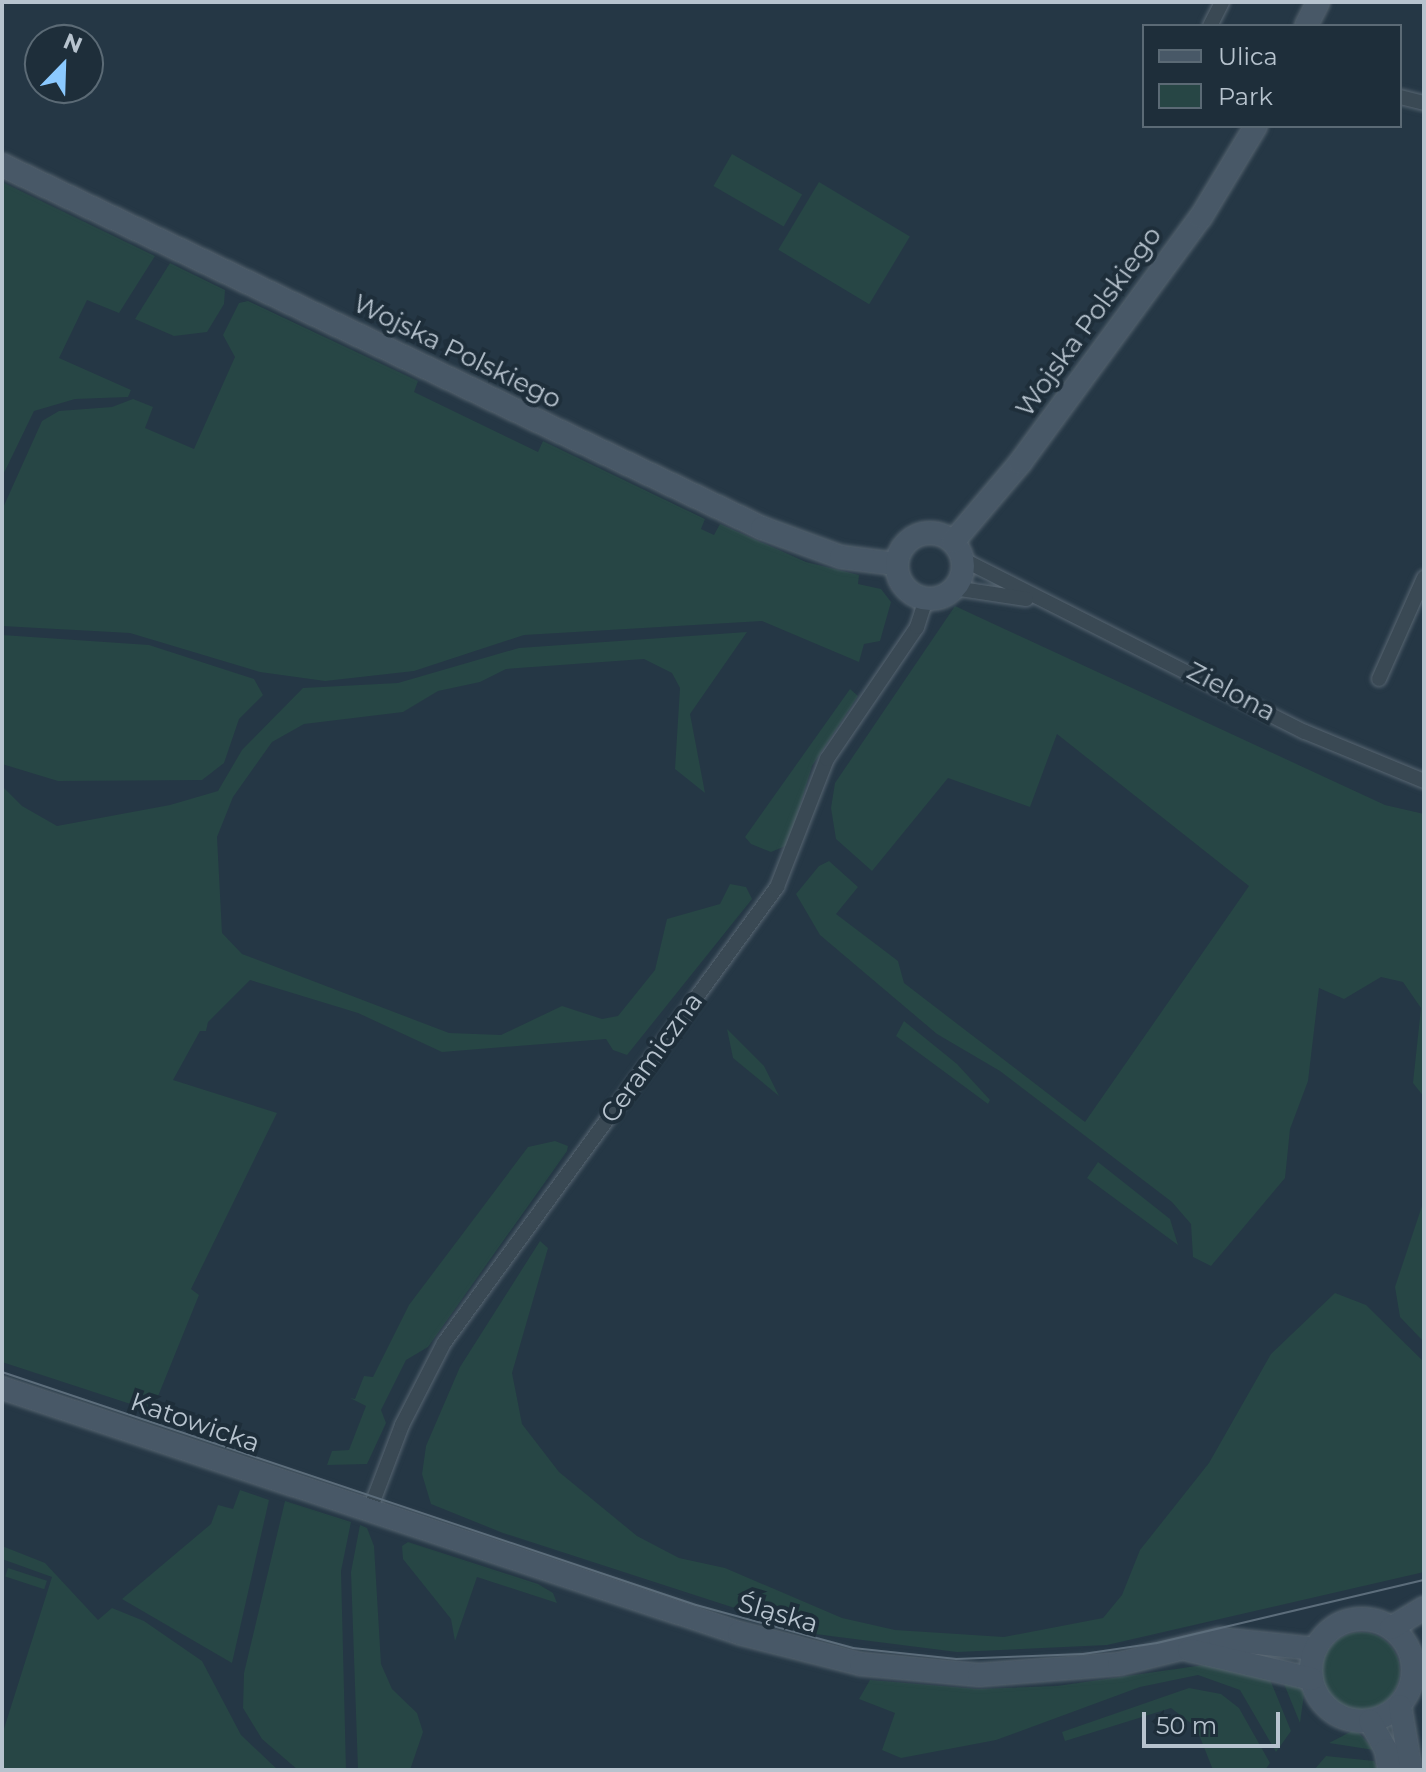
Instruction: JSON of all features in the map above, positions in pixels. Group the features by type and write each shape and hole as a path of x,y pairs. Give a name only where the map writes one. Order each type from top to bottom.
{"street":[{"path":"1211,24 1222,2"},
{"path":"1307,24 1318,2"},
{"path":"1402,98 1424,103"},
{"name":"Wojska Polskiego","path":"958,551 1201,217 1255,128"},
{"name":"Wojska Polskiego","path":"2,165 762,528 841,557 896,564"},
{"path":"935,533 958,551 954,588 926,600 901,582 896,564 902,547 917,535 935,533"},
{"name":"Zielona","path":"958,551 1038,601 1163,656 1305,732 1424,781"},
{"path":"1379,679 1424,578"},
{"name":"Zielona","path":"954,588 1038,601"},
{"name":"Ceramiczna","path":"369,1512 402,1425 444,1343 777,887 827,759 917,627 926,600"},
{"name":"Katowicka","path":"2,1388 369,1512"},
{"name":"Śląska","path":"369,1512 739,1633 861,1664 979,1675 1056,1672 1187,1650 1220,1639 1315,1649"},
{"path":"1391,1628 1424,1608"},
{"path":"1400,1706 1370,1721 1332,1711 1312,1679 1315,1649 1335,1627 1363,1619 1391,1628 1417,1644 1413,1676 1400,1706 1411,1770"},
{"name":"Śląska","path":"1187,1650 1312,1679"},
{"path":"1370,1721 1386,1750 1389,1770"}],"green space":[{"path":"732,154 802,194 784,227 714,186"},
{"path":"2,182 155,256 119,313 87,300 59,358 131,390 128,397 75,399 34,411 2,477"},
{"path":"819,182 910,237 869,304 778,250"},
{"path":"170,263 225,290 224,304 207,332 174,336 135,319"},
{"path":"248,301 418,381 414,392 538,452 543,441 705,519 701,529 714,535 720,524 806,562 859,575 858,584 881,589 891,602 880,641 864,644 859,662 762,621 524,635 414,671 325,681 260,672 130,633 2,626 2,510 42,421 59,411 112,407 133,399 153,407 145,428 194,449 235,357 223,335 239,303"},
{"path":"955,606 1385,805 1424,814 1424,1097 1413,1083 1421,1008 1403,982 1381,977 1344,999 1319,988 1308,1081 1290,1129 1285,1178 1211,1266 1193,1257 1191,1224 1172,1202 1000,1071 937,1034 820,935 796,894 819,866 829,861 858,887 836,914 898,961 904,983 1085,1122 1249,886 1057,734 1030,807 948,778 872,871 836,839 831,808 835,783"},
{"path":"747,632 690,714 705,793 675,769 680,688 672,673 644,659 506,669 480,682 438,691 403,712 304,724 272,742 233,797 217,837 222,933 242,954 449,1033 501,1035 562,1006 602,1019 618,1016 655,970 667,919 720,904 730,884 746,887 752,899 627,1055 613,1050 606,1039 442,1052 358,1013 250,980 208,1022 206,1031 200,1031 173,1080 277,1113 191,1289 199,1295 152,1411 2,1362 2,786 22,806 57,826 170,805 218,791 242,750 303,688 398,683 519,648"},
{"path":"2,635 149,645 254,679 263,695 239,719 224,763 202,780 58,781 2,764"},
{"path":"850,689 858,696 812,766 788,845 771,852 751,844 745,837"},
{"path":"904,1021 957,1064 990,1100 988,1104 896,1036"},
{"path":"727,1029 764,1066 779,1096 733,1058"},
{"path":"555,1141 568,1146 567,1151 428,1347 406,1360 381,1410 386,1423 367,1464 327,1465 332,1451 349,1450 366,1406 350,1398 355,1399 364,1376 373,1377 409,1305 528,1147"},
{"path":"1098,1162 1170,1219 1178,1245 1087,1178"},
{"path":"1424,1200 1424,1342 1400,1317 1395,1287"},
{"path":"540,1241 548,1248 512,1373 522,1424 559,1472 637,1536 679,1558 725,1568 842,1618 895,1630 1004,1637 1103,1618 1122,1595 1140,1550 1209,1463 1271,1354 1335,1293 1366,1305 1424,1362 1424,1572 1107,1645 957,1652 815,1634 503,1533 431,1504 422,1474 426,1446 460,1367"},
{"path":"240,1490 269,1500 232,1663 122,1599 211,1524 218,1505 233,1509"},
{"path":"285,1501 351,1522 341,1571 346,1770 298,1770 262,1739 243,1708 244,1673"},
{"path":"360,1525 367,1528 374,1546 381,1664 392,1689 417,1713 423,1732 410,1770 358,1770 351,1572"},
{"path":"408,1542 538,1584 553,1593 557,1603 477,1577 455,1641 451,1619 403,1559 402,1546"},
{"path":"2,1546 45,1563 98,1620 112,1608 144,1621 202,1661 241,1735 278,1770 2,1770 2,1735 52,1577 2,1559"},
{"path":"8,1568 47,1581 44,1589 5,1577"},
{"path":"1361,1632 1376,1635 1393,1649 1400,1671 1397,1686 1383,1703 1361,1710 1346,1707 1329,1693 1322,1671 1325,1656 1339,1639"},
{"path":"1204,1665 1269,1677 1291,1731 1276,1752 1240,1690 1198,1675 1140,1687 996,1740 901,1758 882,1750 895,1713 859,1699 870,1680 978,1689 1057,1686"},
{"path":"1280,1674 1299,1684 1304,1694 1300,1723"},
{"path":"1189,1688 1221,1694 1239,1708 1270,1763 1265,1770 1213,1770 1196,1727 1171,1708 1065,1741 1062,1732"},
{"path":"1352,1731 1359,1733 1374,1750 1329,1743"},
{"path":"1326,1756 1374,1761 1378,1770 1314,1770"}],"tram line":[{"path":"2,1372 696,1605 853,1648 956,1659 1083,1654 1157,1643 1424,1580"}]}
